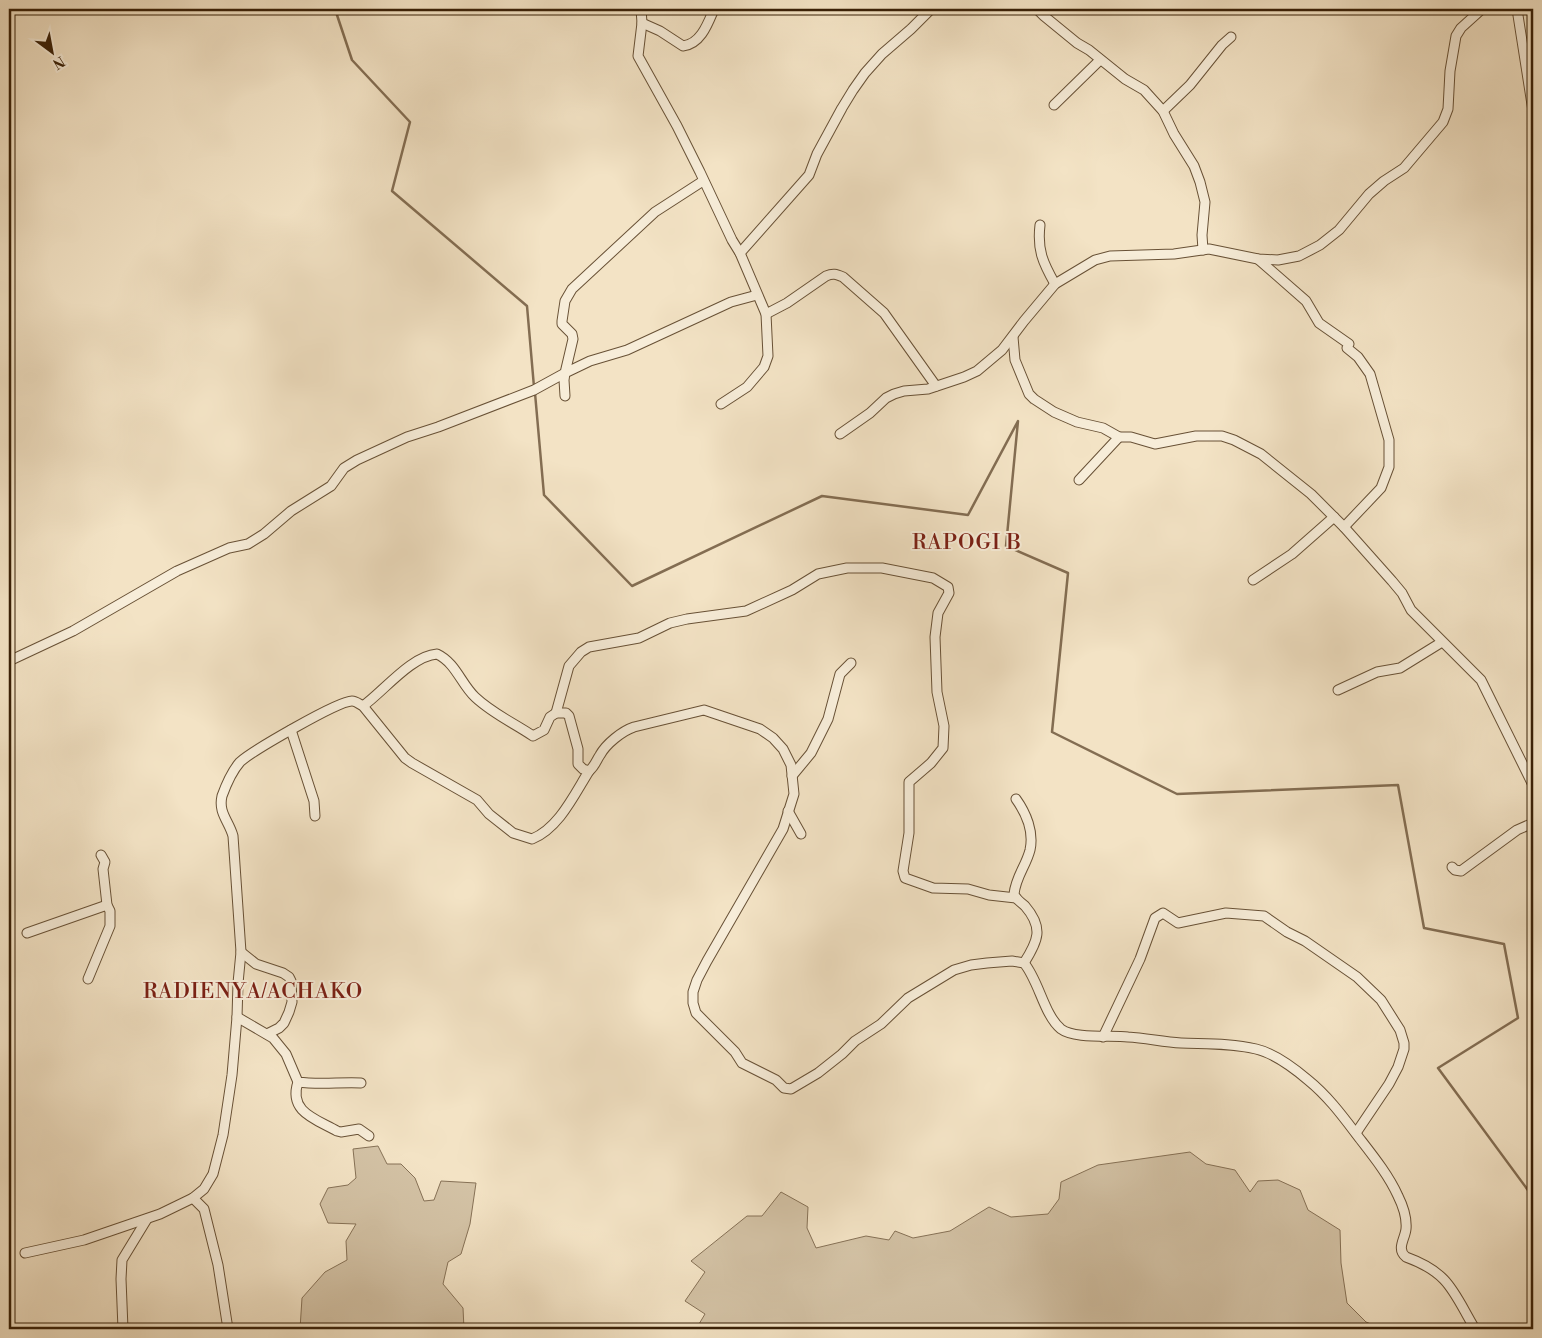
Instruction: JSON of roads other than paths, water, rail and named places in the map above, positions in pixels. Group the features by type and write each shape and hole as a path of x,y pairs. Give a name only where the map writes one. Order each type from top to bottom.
{"street":[{"path":"641,9 642,23 638,56 677,126 740,253 766,314 768,356 764,367 747,387 721,404"},
{"path":"642,23 660,31 683,46 689,46 696,42 706,27 714,9"},
{"path":"740,253 809,175 831,128 861,79 882,54 912,30 931,9"},
{"path":"1037,9 1058,29 1125,79 1144,90 1163,111 1174,134 1194,166 1200,182 1205,202 1202,235 1203,250"},
{"path":"1517,9 1533,111"},
{"path":"840,434 870,413 886,398 894,394 904,391 928,389 977,371 997,354 1055,284 1095,260 1110,256 1174,254 1217,250 1258,259 1278,260 1299,256 1320,245 1339,230 1369,194 1404,168 1443,122 1448,109 1450,71 1456,36 1461,28 1478,11"},
{"path":"1163,111 1190,85 1231,37"},
{"path":"1054,105 1100,60"},
{"path":"565,396 564,380 573,339 572,334 562,324 562,321 565,312 565,301 572,289 655,212 703,181"},
{"path":"1040,224 1040,253 1055,284"},
{"path":"1258,259 1306,301 1320,323 1358,356 1370,374 1389,440 1389,467 1381,488 1344,527"},
{"path":"766,314 831,273 837,274 884,313 936,386"},
{"path":"9,661 73,631 177,571 229,548 248,544 264,534 290,511 331,486 344,468 358,460 407,437 534,390 590,361 627,350 730,302 757,295"},
{"path":"1012,337 1015,360 1029,394 1054,412 1069,419 1103,428 1119,437 1131,437 1155,444 1196,436 1222,436 1261,454 1311,494 1344,527 1392,581 1402,593 1411,610 1481,680 1533,785"},
{"path":"1078,480 1119,437"},
{"path":"1253,580 1292,554 1334,517"},
{"path":"556,713 569,666 581,652 589,647 639,638 670,624 687,619 746,611 792,590 818,574 847,568 882,568 933,578 948,587 949,593 938,613 934,637 937,692 944,726 943,748 931,763 909,782 909,833 902,871 905,878 933,888 968,889 988,895 1016,898 1025,906 1038,932 1034,948 1024,963"},
{"path":"1338,690 1377,672 1400,668 1442,642"},
{"path":"362,706 408,668 425,658 437,654 446,658 468,691 492,712 534,736 544,730 550,717 556,713 566,713 569,716 578,749 578,764 583,769 589,771"},
{"path":"792,776 811,753 828,719 840,674 850,663"},
{"path":"25,1253 84,1240 147,1219 193,1198 204,1189 213,1174 223,1135 232,1075 241,952 233,836 230,826 222,816 222,798 232,772 248,755 291,730 344,703 352,701 362,706 405,758 477,800 489,814 514,833 532,839 541,835 563,812 589,771 596,765 600,754 627,729 704,710 760,729 773,738 783,749 791,764 794,794 783,829 707,961 693,992 696,1014 734,1052 742,1063 776,1080 784,1088 791,1089 818,1073 855,1041 881,1024 908,998 954,970 987,963 1012,961 1024,963 1056,1024 1068,1033 1103,1037 1128,1037 1166,1042 1210,1043 1258,1049 1308,1079 1332,1102 1356,1133 1383,1170 1399,1197 1405,1215 1406,1229 1401,1248 1402,1254 1434,1271 1445,1280 1456,1295 1475,1329"},
{"path":"291,730 314,801 316,816"},
{"path":"1016,799 1028,823 1030,850 1018,875 1014,889 1016,898"},
{"path":"788,811 801,834"},
{"path":"1452,867 1456,870 1461,870 1517,830 1533,823"},
{"path":"88,979 110,926 110,911 106,905 103,869 105,862 102,855"},
{"path":"27,932 106,905"},
{"path":"1103,1037 1140,959 1155,918 1158,915 1162,913 1178,923 1226,914 1264,916 1287,932 1306,941 1357,977 1381,1000 1400,1030 1404,1049 1398,1067 1389,1084 1356,1133"},
{"path":"241,952 256,964 283,973 291,981 292,1002 289,1012 284,1023 267,1034"},
{"path":"237,1017 267,1034 279,1044 286,1054 298,1082 295,1098 305,1113 336,1131 359,1129 369,1136"},
{"path":"298,1082 316,1085 339,1082 361,1083"},
{"path":"193,1198 204,1209 218,1265 228,1329"},
{"path":"123,1329 122,1260 147,1219"}],"waterway":[{"path":"335,9 352,60 410,122 392,191 527,306 534,387"},
{"path":"535,393 544,495 632,586 822,496 968,515 1018,421 1006,546 1068,573 1052,732 1177,794 1398,785 1424,928 1504,944 1518,1018 1438,1068 1533,1197"}],"district":[{"name":"RAPOGI B","path":"967,543"},
{"name":"RADIENYA/ACHAKO","path":"253,992"}]}
